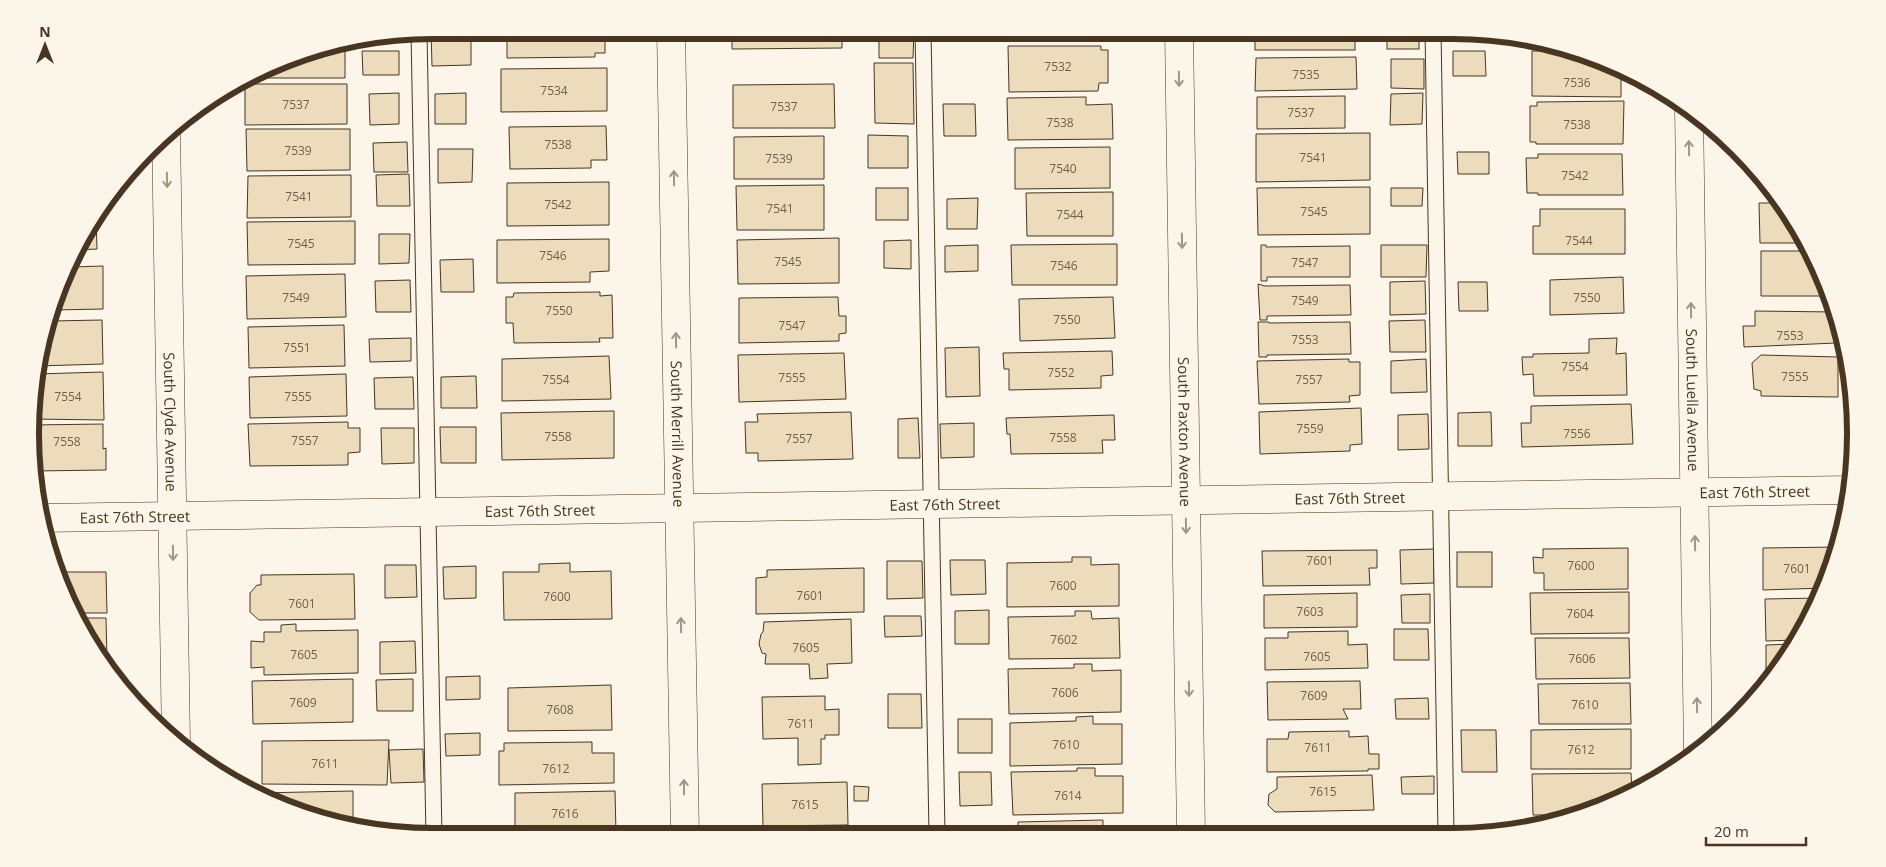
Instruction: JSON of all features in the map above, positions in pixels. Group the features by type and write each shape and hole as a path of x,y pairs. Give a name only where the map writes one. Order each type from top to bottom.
{"street":[{"name":"South Merrill Avenue","path":"671,39 685,828"},
{"name":"South Paxton Avenue","path":"1179,39 1191,828"},
{"name":"South Luella Avenue","path":"1688,117 1698,743"},
{"name":"South Clyde Avenue","path":"166,143 176,732"},
{"name":"East 76th Street","path":"48,518 1843,490"}],"lane":[{"path":"923,39 937,828"},
{"path":"1433,39 1446,828"},
{"path":"419,40 434,828"}],"building":[{"path":"431,39 471,39 471,65 432,66"},
{"path":"507,39 605,39 605,53 595,53 595,57 507,58"},
{"path":"732,39 842,39 842,48 732,49"},
{"path":"879,39 914,39 913,58 879,58"},
{"path":"1255,39 1355,39 1355,50 1255,50"},
{"path":"1387,39 1419,39 1419,49 1387,49"},
{"path":"1008,46 1101,46 1101,50 1108,50 1108,83 1099,83 1098,91 1009,92"},
{"path":"345,49 345,78 261,78 307,60"},
{"path":"362,51 399,51 399,75 363,75"},
{"path":"1453,51 1485,51 1486,76 1453,76"},
{"path":"1532,51 1555,52 1621,76 1621,97 1532,96"},
{"path":"1356,57 1357,89 1255,91 1256,58"},
{"path":"1391,59 1424,59 1424,89 1391,88"},
{"path":"874,63 913,63 914,124 875,123"},
{"path":"607,68 607,111 501,112 501,69"},
{"path":"250,84 347,84 347,124 245,125 245,87"},
{"path":"834,84 835,128 733,128 733,85"},
{"path":"399,93 399,124 370,125 369,94"},
{"path":"466,93 466,124 435,124 435,94"},
{"path":"1423,93 1422,124 1390,125 1391,94"},
{"path":"1345,96 1345,128 1257,129 1257,97"},
{"path":"1086,97 1086,105 1112,104 1113,139 1008,140 1007,98"},
{"path":"1624,101 1623,144 1536,144 1536,142 1530,142 1530,106 1537,106 1537,102"},
{"path":"943,104 975,104 976,136 944,136"},
{"path":"606,126 607,160 591,160 591,168 510,169 509,127"},
{"path":"246,129 350,129 350,170 247,171"},
{"path":"1370,133 1370,180 1256,182 1256,134"},
{"path":"868,135 908,136 908,168 868,168"},
{"path":"824,136 824,179 734,179 734,137"},
{"path":"407,142 408,172 374,172 373,143"},
{"path":"1110,147 1110,188 1015,189 1015,148"},
{"path":"438,149 473,149 472,182 438,183"},
{"path":"1457,152 1489,152 1489,174 1458,174"},
{"path":"1538,154 1622,154 1623,195 1538,195 1538,193 1527,193 1526,158 1538,158"},
{"path":"409,174 410,206 377,206 376,175"},
{"path":"351,175 351,217 247,218 248,176"},
{"path":"609,182 609,225 507,226 507,183"},
{"path":"824,185 824,230 737,230 736,186"},
{"path":"1370,187 1370,234 1258,235 1257,188"},
{"path":"876,188 908,188 908,220 876,220"},
{"path":"1391,188 1423,188 1422,206 1391,206"},
{"path":"1113,192 1113,236 1027,236 1026,193"},
{"path":"978,198 977,229 947,229 947,199"},
{"path":"1759,203 1773,203 1798,243 1760,243"},
{"path":"1540,209 1625,209 1625,254 1533,254 1533,226 1540,226"},
{"path":"355,221 355,264 248,265 247,222"},
{"path":"96,229 97,249 84,250"},
{"path":"379,234 410,234 409,263 379,264"},
{"path":"839,238 839,283 738,284 737,240"},
{"path":"609,239 609,271 590,272 590,282 497,283 497,240"},
{"path":"911,240 911,269 884,268 884,241"},
{"path":"1117,244 1117,285 1012,285 1011,245"},
{"path":"978,245 978,271 945,272 945,246"},
{"path":"1261,245 1266,245 1266,247 1350,246 1350,277 1267,277 1267,281 1261,281"},
{"path":"1381,245 1427,245 1426,277 1381,277"},
{"path":"1761,251 1802,251 1822,296 1761,296"},
{"path":"473,259 474,292 441,292 440,260"},
{"path":"103,266 103,309 59,310 76,267"},
{"path":"345,274 346,317 247,319 246,276"},
{"path":"1623,277 1624,313 1550,315 1550,280"},
{"path":"410,280 411,312 376,312 375,281"},
{"path":"1425,281 1426,314 1390,315 1390,282"},
{"path":"1458,282 1487,282 1488,311 1459,311"},
{"path":"1258,284 1265,286 1350,285 1351,315 1267,316 1267,320 1260,320"},
{"path":"600,292 600,296 612,295 613,338 599,338 600,342 514,343 513,323 506,323 506,297 513,297 514,293"},
{"path":"838,297 839,316 846,316 846,333 839,334 839,341 739,343 739,298"},
{"path":"1113,297 1115,338 1020,341 1019,299"},
{"path":"1755,311 1828,312 1836,343 1744,347 1743,326 1755,326"},
{"path":"102,320 103,364 44,366 55,321"},
{"path":"1425,320 1426,352 1390,352 1389,321"},
{"path":"1258,322 1350,322 1351,354 1267,355 1267,357 1259,357"},
{"path":"344,325 345,366 249,368 248,327"},
{"path":"411,338 411,361 370,362 369,339"},
{"path":"1617,338 1616,354 1626,353 1627,395 1534,396 1533,374 1523,375 1522,357 1533,357 1533,354 1589,353 1589,339"},
{"path":"979,347 980,396 946,397 945,348"},
{"path":"1112,351 1113,375 1101,376 1101,388 1009,390 1009,369 1004,369 1003,353"},
{"path":"844,353 846,399 739,402 738,355"},
{"path":"1761,355 1838,357 1838,397 1761,396 1761,391 1754,389 1752,363"},
{"path":"609,356 611,399 502,401 502,359"},
{"path":"1349,359 1349,362 1360,362 1360,395 1349,396 1350,402 1259,404 1257,361"},
{"path":"1426,359 1427,392 1391,393 1391,361"},
{"path":"103,372 104,420 40,419 43,374"},
{"path":"346,374 347,416 250,418 249,377"},
{"path":"476,376 477,408 441,408 441,377"},
{"path":"413,377 414,409 375,409 374,378"},
{"path":"1631,404 1633,444 1522,447 1521,423 1531,423 1531,406"},
{"path":"1361,408 1362,444 1350,445 1350,451 1260,454 1259,412"},
{"path":"614,411 614,458 502,460 501,413"},
{"path":"851,412 853,459 758,461 758,453 746,453 745,422 758,422 757,414"},
{"path":"1491,412 1492,446 1458,446 1458,413"},
{"path":"1428,414 1429,449 1398,450 1398,415"},
{"path":"1114,415 1115,440 1102,440 1103,453 1011,454 1010,434 1007,434 1006,418"},
{"path":"918,418 920,458 898,458 898,419"},
{"path":"348,422 348,428 360,428 360,452 348,453 348,465 250,466 248,424"},
{"path":"974,423 974,457 941,458 940,424"},
{"path":"103,424 103,449 106,448 106,470 41,471 39,425"},
{"path":"440,427 476,427 476,463 441,463"},
{"path":"381,428 414,428 414,463 382,464"},
{"path":"1830,547 1816,588 1763,590 1763,548"},
{"path":"1628,548 1628,589 1544,590 1544,573 1534,573 1533,557 1543,558 1543,549"},
{"path":"1434,549 1434,583 1401,584 1400,550"},
{"path":"1377,550 1377,568 1369,568 1370,585 1263,586 1262,551"},
{"path":"1457,552 1492,552 1492,587 1457,587"},
{"path":"1072,557 1091,557 1091,565 1119,564 1119,606 1007,607 1007,563 1072,562"},
{"path":"950,560 985,560 986,594 951,595"},
{"path":"887,561 922,561 923,598 887,599"},
{"path":"570,563 570,572 611,571 612,619 504,620 503,572 539,572 539,564"},
{"path":"385,565 416,565 417,597 385,598"},
{"path":"476,566 476,598 444,599 443,567"},
{"path":"864,568 864,612 756,614 756,578 767,577 767,570"},
{"path":"64,572 106,572 107,613 82,613"},
{"path":"354,574 355,619 259,620 250,612 250,593 257,585 261,585 261,575"},
{"path":"1629,592 1629,633 1531,634 1530,593"},
{"path":"1357,593 1357,627 1264,628 1264,595"},
{"path":"1430,594 1430,623 1402,623 1401,595"},
{"path":"1811,598 1789,640 1766,641 1765,599"},
{"path":"989,610 989,644 955,644 955,611"},
{"path":"1075,611 1091,611 1092,619 1119,618 1120,658 1009,659 1008,617 1075,616"},
{"path":"884,616 921,616 922,636 885,637"},
{"path":"85,618 106,618 107,656"},
{"path":"851,619 852,663 827,664 828,678 810,679 809,664 765,664 766,654 762,653 759,644 764,622"},
{"path":"296,624 296,631 358,630 358,673 264,675 264,667 251,668 251,641 264,642 264,632 281,632 281,625"},
{"path":"1394,629 1428,629 1429,660 1394,660"},
{"path":"1348,631 1348,645 1367,644 1368,668 1265,670 1265,638 1288,638 1288,632"},
{"path":"1535,638 1629,638 1630,678 1536,679"},
{"path":"415,641 416,673 380,674 380,642"},
{"path":"1786,644 1766,674 1766,645"},
{"path":"1074,664 1092,664 1092,671 1121,670 1121,712 1009,714 1008,669 1074,668"},
{"path":"480,676 480,699 446,700 446,677"},
{"path":"353,679 353,722 253,724 252,681"},
{"path":"413,679 413,711 377,711 376,680"},
{"path":"1360,681 1361,709 1343,709 1348,719 1268,720 1267,682"},
{"path":"1630,683 1631,724 1539,724 1538,684"},
{"path":"611,685 612,730 508,731 508,688"},
{"path":"888,694 921,694 922,728 888,728"},
{"path":"825,696 825,710 839,709 839,735 825,735 825,739 821,739 821,764 798,765 798,738 763,739 762,697"},
{"path":"1428,698 1429,719 1396,719 1395,699"},
{"path":"1093,716 1093,724 1122,724 1122,764 1010,766 1010,723 1076,721 1076,717"},
{"path":"958,719 992,719 992,753 958,753"},
{"path":"1631,729 1631,769 1531,769 1531,730"},
{"path":"1461,730 1496,730 1497,772 1462,772"},
{"path":"1349,731 1349,737 1368,736 1369,754 1379,754 1379,769 1368,769 1368,771 1267,772 1267,739 1288,739 1289,732"},
{"path":"480,733 480,755 446,756 445,734"},
{"path":"389,740 387,785 262,784 262,741"},
{"path":"592,742 592,753 614,753 614,783 499,785 499,751 504,751 504,743"},
{"path":"423,749 424,782 391,783 389,750"},
{"path":"1077,768 1095,768 1095,776 1123,776 1123,813 1013,815 1011,772 1077,771"},
{"path":"959,772 991,772 992,805 960,806"},
{"path":"1631,773 1632,785 1604,798 1555,815 1533,815 1532,774"},
{"path":"1372,775 1374,810 1275,812 1268,805 1269,794 1277,789 1277,777"},
{"path":"1434,776 1434,794 1402,794 1401,777"},
{"path":"847,782 848,825 763,826 762,784"},
{"path":"854,786 869,787 868,801 854,801"},
{"path":"353,791 353,820 331,815 270,793"},
{"path":"615,791 616,828 515,828 515,793"},
{"path":"1103,820 1103,828 1018,828 1018,822"}]}
